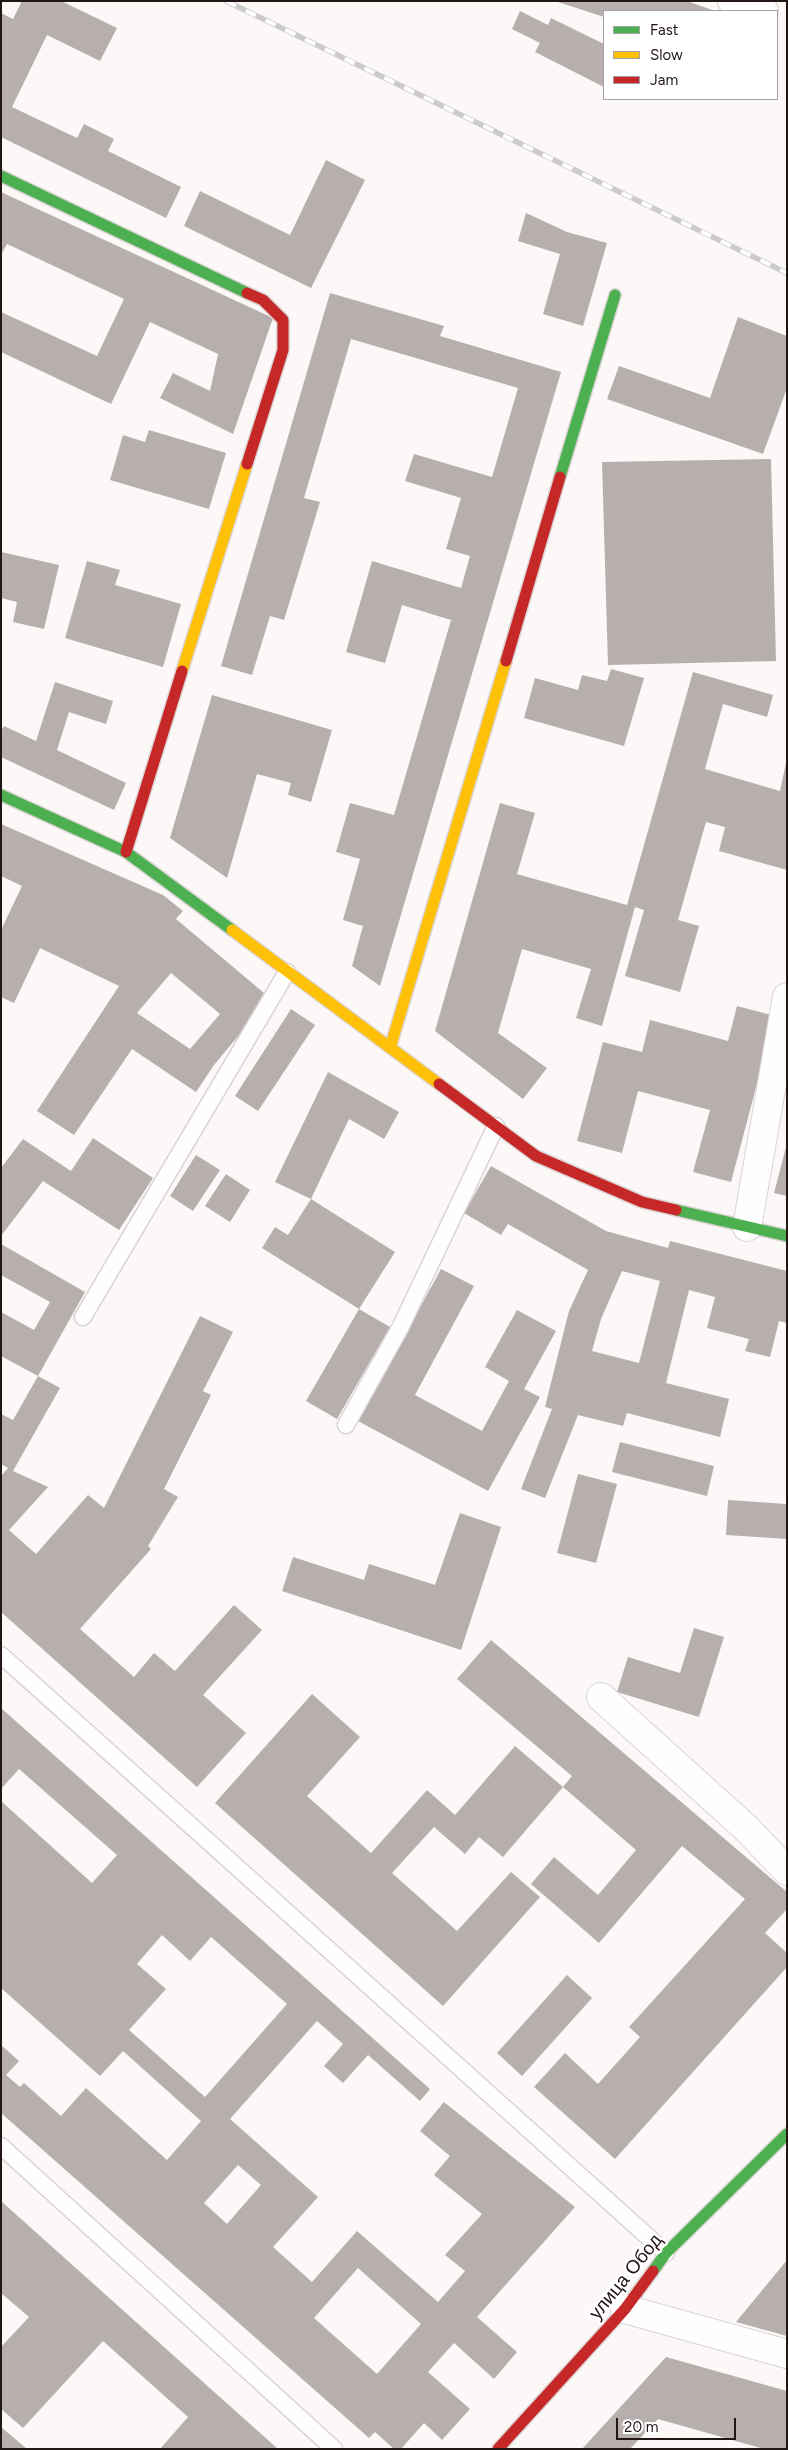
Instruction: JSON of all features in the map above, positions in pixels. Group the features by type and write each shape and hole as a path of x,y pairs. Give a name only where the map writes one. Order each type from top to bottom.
{"street":[{"path":"732,1 761,10"},
{"path":"1,176 263,300 283,320 283,350 126,852"},
{"path":"390,1048 615,295"},
{"path":"1,795 126,852 536,1156 642,1202 787,1236"},
{"path":"747,1227 787,997"},
{"path":"601,1697 746,1828 787,1871"},
{"name":"улица Обод","path":"498,2449 625,2309 666,2253 787,2134"},
{"path":"625,2309 787,2354"}],"lane":[{"path":"83,1318 287,972"},
{"path":"346,1425 400,1328 496,1126"},
{"path":"1,1655 666,2253"},
{"path":"1,2146 334,2449"}],"building":[{"path":"22,1 61,1 117,28 100,61 47,35 12,107 77,138 84,124 114,139 108,151 181,187 166,218 1,137 1,13 13,19"},
{"path":"687,1 712,10 603,10 603,17 558,2"},
{"path":"520,11 548,25 551,18 603,44 603,86 535,52 540,43 512,29"},
{"path":"326,160 365,180 311,288 184,226 200,191 290,235"},
{"path":"1,192 273,318 233,434 160,398 173,373 210,391 218,354 150,322 111,404 1,352 1,312 97,356 124,299 7,244 1,255"},
{"path":"526,213 567,232 607,243 583,326 543,314 560,254 518,241"},
{"path":"330,293 444,326 440,336 561,372 380,986 352,966 363,926 343,920 360,859 336,852 350,803 394,815 451,620 402,605 385,663 346,652 372,561 461,588 470,556 446,549 461,498 405,481 414,454 492,477 518,388 351,339 304,498 320,502 284,620 270,616 252,675 221,666"},
{"path":"738,317 787,336 787,388 763,454 607,399 619,366 710,398"},
{"path":"149,430 226,453 209,509 110,480 123,435 145,442"},
{"path":"771,459 776,661 608,665 602,462"},
{"path":"1,552 59,565 44,629 13,622 17,602 1,598"},
{"path":"87,561 120,570 115,585 181,604 163,667 65,638"},
{"path":"611,669 644,678 624,746 524,718 535,678 578,690 582,675 607,681"},
{"path":"693,672 773,695 767,717 723,704 705,769 780,791 787,758 787,870 719,851 725,827 706,822 678,920 699,926 680,992 625,976 644,910 635,907 602,1026 576,1018 591,969 522,949 498,1033 547,1068 523,1099 435,1031 500,803 535,813 517,874 627,905"},
{"path":"55,682 113,701 106,724 69,712 57,750 126,783 114,810 1,757 1,731 4,726 36,741"},
{"path":"212,695 332,730 311,802 288,795 291,783 257,774 227,878 170,838"},
{"path":"1,824 163,895 183,911 176,919 270,998 214,1065 196,1092 132,1049 74,1135 37,1111 119,986 40,948 14,1003 1,997 1,930 22,886 1,876","holes":["171,973 220,1014 190,1049 137,1013"]},
{"path":"737,1006 775,1016 731,1182 693,1172 710,1110 638,1091 622,1153 577,1141 603,1042 642,1052 650,1020 728,1041"},
{"path":"291,1009 315,1025 258,1111 235,1096"},
{"path":"328,1072 399,1112 384,1139 349,1119 311,1199 275,1182"},
{"path":"93,1138 153,1178 119,1230 43,1181 1,1236 1,1168 23,1139 71,1171"},
{"path":"787,1147 787,1196 774,1193"},
{"path":"196,1155 220,1170 193,1211 170,1196"},
{"path":"491,1166 606,1231 668,1248 670,1241 787,1271 787,1323 779,1321 770,1357 745,1351 749,1339 707,1328 715,1297 689,1290 666,1383 729,1399 720,1437 627,1413 623,1426 578,1415 545,1498 521,1489 552,1409 545,1407 569,1311 588,1270 508,1224 501,1235 464,1213","holes":["622,1271 660,1281 639,1363 592,1351 601,1319"]},
{"path":"226,1174 250,1190 230,1222 205,1206"},
{"path":"311,1199 395,1252 359,1309 262,1248 275,1227 288,1235"},
{"path":"1,1244 85,1292 38,1376 1,1356 1,1312 34,1330 50,1302 1,1275"},
{"path":"441,1269 474,1286 415,1395 482,1431 509,1381 485,1367 517,1310 556,1331 524,1389 540,1397 488,1491 358,1421"},
{"path":"359,1309 390,1327 337,1419 306,1401"},
{"path":"200,1316 233,1332 203,1391 211,1395 164,1489 178,1497 148,1546 151,1549 80,1629 134,1677 154,1653 175,1671 234,1605 262,1630 203,1695 246,1733 197,1787 1,1612 1,1476 8,1468 1,1464 1,1414 13,1420 38,1376 60,1388 13,1471 48,1487 9,1530 36,1554 88,1495 104,1508"},
{"path":"620,1442 714,1466 707,1496 612,1472"},
{"path":"578,1474 617,1484 596,1563 557,1553"},
{"path":"728,1500 787,1504 787,1539 726,1535"},
{"path":"460,1513 501,1527 461,1650 282,1591 293,1557 364,1580 369,1564 435,1585"},
{"path":"694,1628 724,1637 699,1717 617,1692 628,1657 680,1673"},
{"path":"491,1640 787,1892 787,1909 765,1933 787,1953 787,1967 615,2159 534,2087 565,2053 598,2084 640,2037 629,2027 745,1899 682,1846 599,1943 531,1884 554,1857 598,1895 636,1850 563,1787 572,1776 457,1679"},
{"path":"312,1694 360,1737 307,1796 371,1853 427,1790 455,1815 515,1746 563,1787 503,1857 479,1837 465,1854 434,1827 392,1873 457,1931 511,1872 540,1897 443,2006 215,1803"},
{"path":"1,1708 430,2089 420,2101 368,2055 343,2083 324,2066 343,2044 317,2021 230,2119 318,2197 273,2247 312,2282 357,2231 438,2302 465,2271 445,2255 482,2214 434,2175 450,2156 420,2131 444,2102 575,2207 477,2317 517,2352 494,2379 454,2343 428,2372 470,2409 442,2440 424,2423 401,2449 394,2449 375,2432 369,2438 1,2113 1,2045 19,2061 6,2075 20,2087 24,2083 61,2116 86,2088 167,2160 201,2121 123,2051 100,2076 1,1988 1,1801 92,1883 117,1855 19,1769 1,1789","holes":["162,1935 190,1961 211,1937 287,2004 205,2097 129,2030 166,1989 137,1964","238,2165 261,2185 227,2224 204,2203","358,2268 421,2324 377,2374 314,2318"]},
{"path":"567,1975 592,1998 522,2076 497,2053"},
{"path":"1,2201 278,2449 160,2449 188,2417 103,2341 23,2428 1,2409 1,2347 29,2317 1,2293"},
{"path":"787,2260 787,2336 736,2322"},
{"path":"666,2357 787,2391 787,2449 764,2449 658,2419 630,2449 582,2449"},
{"path":"1,2427 27,2449 1,2449"}],"railway":[{"path":"226,1 787,273"}],"traffic: fast":[{"path":"1,176 247,293"},
{"path":"560,477 615,295"},
{"path":"1,795 126,852 232,930"},
{"path":"676,1210 787,1236"},
{"path":"653,2271 666,2253 787,2134"}],"traffic: slow":[{"path":"182,671 247,464"},
{"path":"390,1048 506,661"},
{"path":"232,930 439,1084"}],"traffic: jam":[{"path":"247,293 263,300 283,320 283,350 247,464"},
{"path":"506,661 560,477"},
{"path":"126,852 182,671"},
{"path":"439,1084 536,1156 642,1202 676,1210"},
{"path":"498,2449 625,2309 653,2271"}]}
